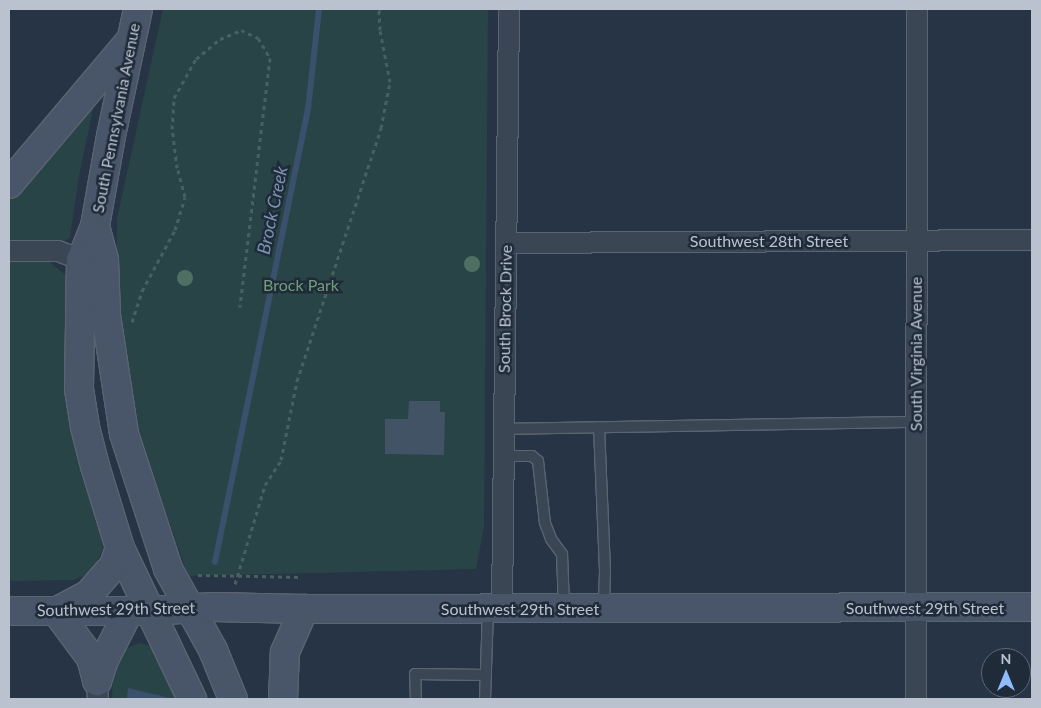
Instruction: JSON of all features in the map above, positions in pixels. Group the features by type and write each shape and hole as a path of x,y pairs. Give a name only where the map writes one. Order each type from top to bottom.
{"main road":[{"name":"South Pennsylvania Avenue","path":"138,9 95,226 80,260 79,389 94,466 139,611 192,699"},
{"path":"9,184 131,40"},
{"name":"South Pennsylvania Avenue","path":"95,226 104,260 106,315 124,434 168,569 213,650 234,699"},
{"path":"98,690 91,658 56,611 89,594 114,565 120,548"},
{"name":"Southwest 29th Street","path":"9,611 139,611 214,607 564,609 1032,607"},
{"path":"283,699 285,652 304,609"},
{"path":"98,690 104,660 139,611"}],"street":[{"name":"South Brock Drive","path":"495,609 503,456 509,9"},
{"name":"South Virginia Avenue","path":"916,699 917,9"},
{"name":"Southwest 28th Street","path":"506,243 1032,240"},
{"path":"9,251 58,252 80,260"}],"lane":[{"path":"503,429 916,422"},
{"path":"599,427 605,572 604,608"},
{"path":"503,456 532,456 538,461 545,523 551,539 562,554 564,609"},
{"path":"485,699 486,675 495,609"},
{"path":"416,699 415,674 486,675"}],"path":[{"path":"232,591 239,575 266,485 281,460 297,381 382,128 390,82 380,30 380,9"},
{"path":"131,327 142,291 175,230 185,197 177,168 172,129 174,98 196,59 220,39 241,30 258,38 270,58 240,307"},
{"path":"196,575 300,577"}],"green space":[{"name":"Brock Park","path":"163,9 488,9 484,527 476,569 188,576 129,406 116,296 117,218"},
{"path":"97,90 79,176 70,237 62,243 9,243 9,196"},
{"path":"9,260 50,262 69,278 103,549 87,575 73,580 9,581"},
{"path":"140,643 152,646 178,699 112,699 113,666 118,652"}],"water":[{"path":"128,688 174,699 127,699"}],"building":[{"path":"409,401 440,401 440,412 445,412 444,455 385,454 385,419 408,419"}],"waterway":[{"name":"Brock Creek","path":"215,562 308,109 319,9"}]}
